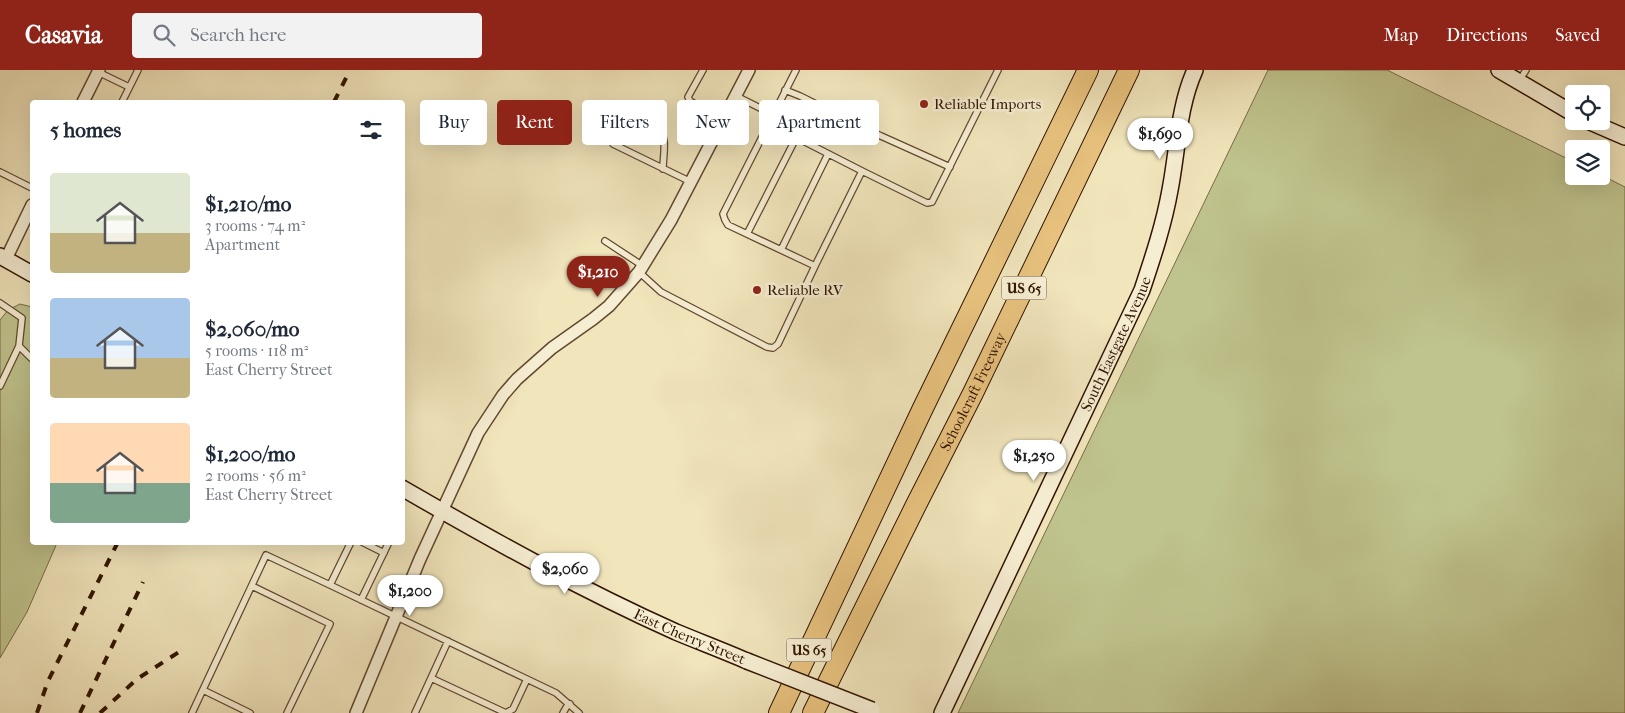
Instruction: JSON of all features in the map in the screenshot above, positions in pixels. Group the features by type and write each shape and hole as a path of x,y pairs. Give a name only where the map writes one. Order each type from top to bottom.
{"highway":[{"name":"US 65","path":"779,713 1088,70"},
{"name":"Schoolcraft Freeway","path":"814,713 973,393 1129,70"}],"street":[{"path":"734,100 749,70"},
{"name":"South Eastgate Avenue","path":"942,713 1142,290 1163,226 1171,188 1181,113 1187,88 1195,70"},
{"path":"1499,70 1523,76 1565,107"},
{"path":"84,100 99,71"},
{"path":"1609,130 1625,137"},
{"path":"356,713 420,559 478,433 503,395 533,364 609,306 641,269 671,220 710,145"},
{"path":"30,209 3,260 30,273"},
{"name":"East Cherry Street","path":"405,490 546,568 610,601 677,632 875,712"}],"lane":[{"path":"123,100 138,70"},
{"path":"690,100 688,97 703,70"},
{"path":"780,100 796,70"},
{"path":"810,145 927,203 932,202 998,70"},
{"path":"99,71 130,87"},
{"path":"785,90 950,167"},
{"path":"736,96 759,108"},
{"path":"663,169 664,140 659,128 637,114 629,112 622,115 616,122 612,135 613,144 663,169 691,182"},
{"path":"759,142 723,214 725,220 728,225 815,266"},
{"path":"747,234 792,145"},
{"path":"781,250 828,154"},
{"path":"0,172 30,187"},
{"path":"605,241 641,269 661,292 767,347 773,348 778,344 862,172"},
{"path":"0,303 22,318 19,346 0,386"},
{"path":"19,346 30,357"},
{"path":"330,585 350,545"},
{"path":"368,545 384,553"},
{"path":"361,600 388,545"},
{"path":"192,713 266,555 556,693 579,713"},
{"path":"252,586 330,624 287,713"},
{"path":"415,713 448,641"},
{"path":"431,678 506,713 513,709 527,679"},
{"path":"203,690 250,713"},
{"path":"563,713 570,704"}],"green space":[{"path":"1268,70 1387,70 1565,158 1565,185 1610,185 1610,180 1625,187 1625,713 958,713"},
{"path":"20,304 30,306 30,545 56,545 27,612 0,658 0,320 8,310"}],"railway":[{"path":"335,100 350,70"},
{"path":"37,713 48,681 116,545"},
{"path":"80,713 143,582"},
{"path":"100,713 137,679 182,650"}],"place":[{"name":"Reliable Imports","path":"924,104"},
{"name":"Reliable RV","path":"757,290"}]}
